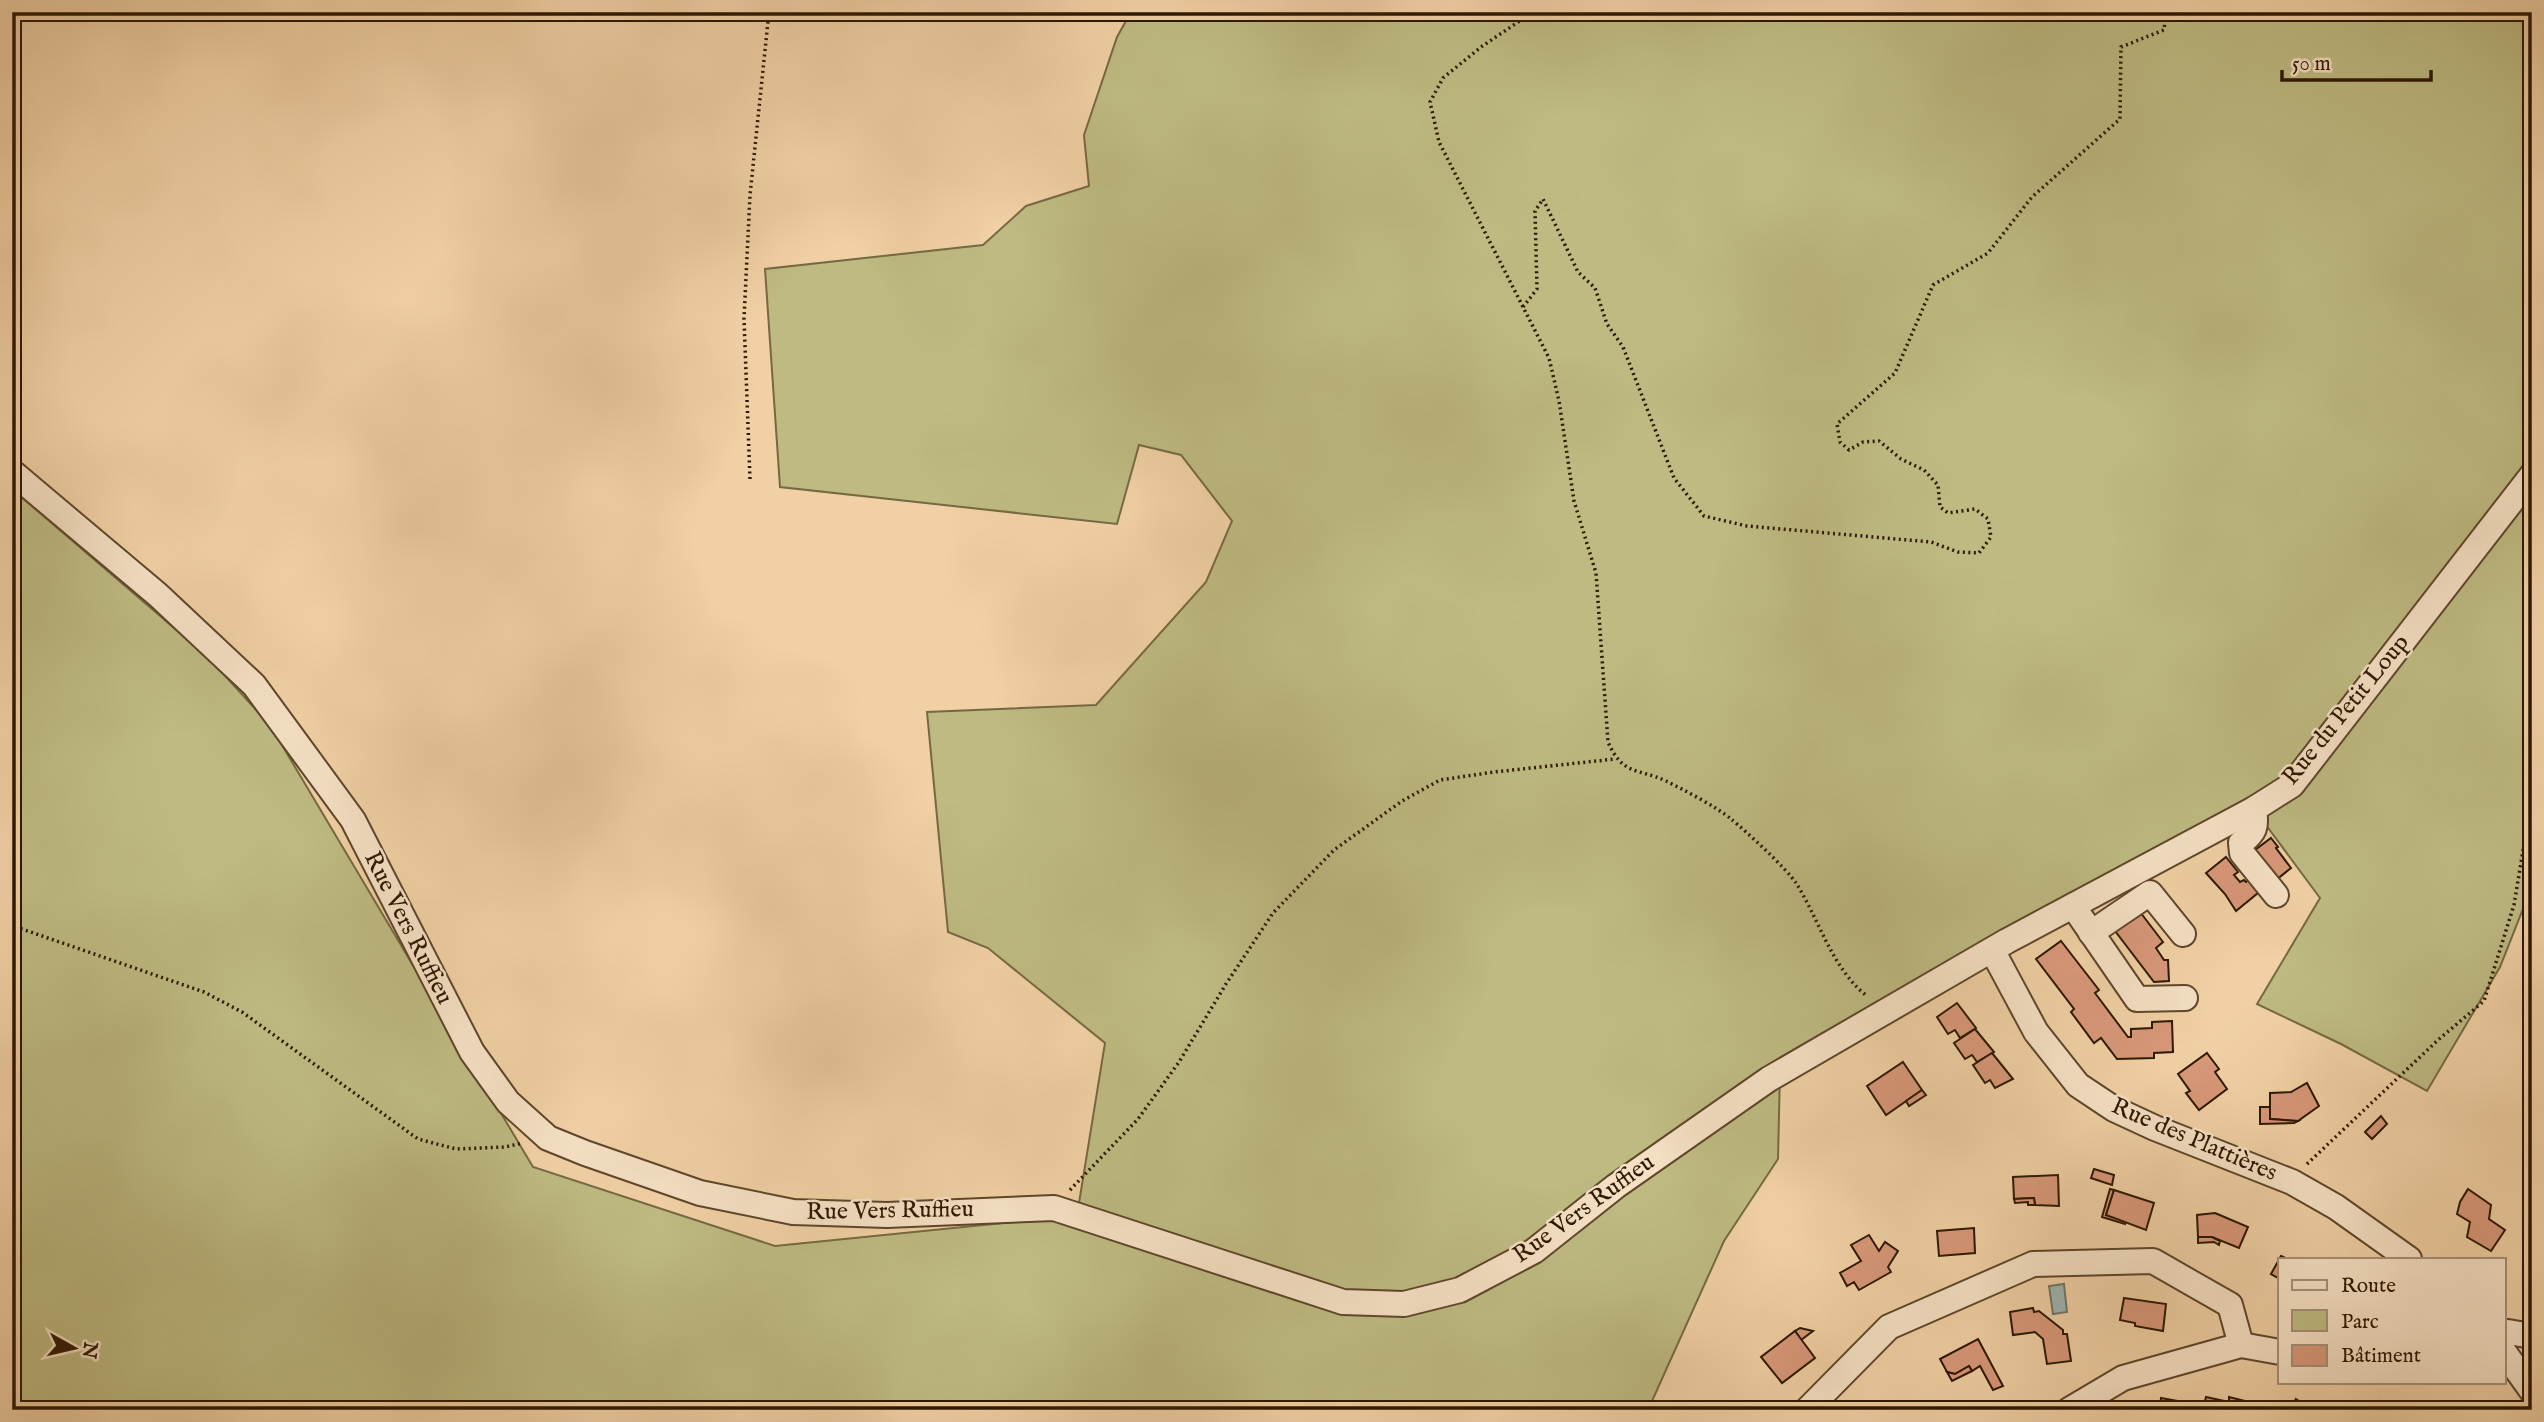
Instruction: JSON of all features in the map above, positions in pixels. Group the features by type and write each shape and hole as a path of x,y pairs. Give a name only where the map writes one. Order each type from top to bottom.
{"street":[{"name":"Rue Vers Ruffieu","path":"12,472 158,595 254,685 353,820 472,1052 508,1102 548,1138 700,1193 793,1212 887,1215 1054,1208 1343,1302 1404,1304 1460,1290 1534,1251 1634,1172 1769,1079 2073,906"},
{"name":"Rue du Petit Loup","path":"2073,906 2255,809 2291,785 2532,475"},
{"path":"2255,809 2257,825 2253,835 2241,844 2242,853 2276,895"},
{"path":"2091,933 2151,893 2182,934"},
{"path":"2073,906 2137,999 2186,998"},
{"name":"Rue des Plattières","path":"1992,950 2036,1032 2077,1085 2114,1109 2155,1128 2292,1182 2336,1207 2408,1258"},
{"path":"1807,1410 1889,1327 2033,1264 2153,1261 2230,1305 2241,1345"},
{"path":"2506,1333 2532,1336"},
{"path":"2069,1410 2123,1378 2241,1345 2278,1352"},
{"path":"2506,1355 2532,1391"}],"path":[{"path":"750,479 744,319 750,195 769,12"},
{"path":"1533,12 1481,47 1443,78 1430,102 1439,142 1549,358 1559,401 1574,501 1596,573 1608,742 1615,759 1633,771 1665,781 1730,818 1795,881 1836,958 1860,990 1886,1011"},
{"path":"1523,307 1537,289 1535,211 1543,199 1578,272 1595,288 1607,324 1623,347 1674,478 1704,516 1747,526 1931,542 1958,552 1979,553 1991,537 1988,519 1975,509 1948,513 1940,507 1938,485 1924,470 1901,459 1879,441 1863,442 1849,450 1840,442 1837,424 1895,373 1933,285 1988,253 2032,197 2120,119 2121,47 2164,30 2166,12"},
{"path":"1054,1208 1138,1119 1179,1062 1273,913 1334,850 1402,801 1440,780 1615,759"},
{"path":"2292,1182 2299,1171 2484,1000 2514,905 2532,796"},
{"path":"12,922 19,928 204,992 242,1012 418,1139 456,1149 505,1147 548,1138"}],"green space":[{"path":"1131,12 2532,12 2532,886 2500,967 2427,1091 2341,1044 2257,1004 2320,898 2260,817 1780,1070 1778,1159 1724,1241 1648,1410 12,1410 12,489 208,657 270,725 533,1167 775,1246 1053,1218 1243,1259 1079,1203 1105,1043 988,948 948,932 927,712 1096,705 1206,582 1232,521 1181,455 1139,445 1117,524 780,487 765,269 983,245 1026,206 1089,186 1084,135 1117,37"}],"water":[{"path":"2064,1284 2067,1312 2053,1314 2049,1286"}],"building":[{"path":"2271,838 2291,868 2276,880 2255,850"},
{"path":"2226,857 2238,872 2234,875 2240,882 2246,882 2254,876 2264,888 2236,911 2206,873"},
{"path":"2137,908 2163,942 2156,948 2164,960 2168,960 2169,981 2154,982 2112,927"},
{"path":"2061,941 2099,990 2095,993 2128,1037 2131,1037 2131,1029 2152,1028 2152,1022 2172,1021 2173,1052 2154,1053 2154,1058 2117,1059 2101,1038 2094,1043 2071,1012 2074,1009 2036,959"},
{"path":"1957,1003 1976,1028 1960,1038 1955,1030 1948,1034 1937,1017"},
{"path":"1975,1029 1994,1052 1977,1062 1972,1055 1965,1059 1954,1043"},
{"path":"1992,1053 2013,1079 1995,1088 1990,1080 1985,1083 1973,1065"},
{"path":"2207,1053 2219,1069 2215,1072 2227,1089 2199,1110 2186,1093 2190,1091 2178,1074"},
{"path":"1903,1062 1922,1090 1886,1115 1867,1086"},
{"path":"2307,1083 2319,1106 2298,1121 2270,1119 2270,1093 2291,1092"},
{"path":"1922,1090 1926,1095 1909,1106 1906,1101"},
{"path":"2260,1107 2270,1107 2270,1119 2298,1121 2260,1124"},
{"path":"2381,1116 2387,1124 2372,1139 2365,1132"},
{"path":"2094,1169 2114,1175 2112,1185 2091,1178"},
{"path":"2058,1175 2059,1206 2035,1205 2034,1198 2014,1199 2013,1177"},
{"path":"2110,1189 2114,1190 2106,1215 2126,1221 2125,1224 2102,1217"},
{"path":"2468,1189 2491,1205 2489,1219 2505,1230 2491,1251 2467,1237 2470,1222 2457,1214"},
{"path":"2114,1190 2154,1203 2146,1230 2106,1215"},
{"path":"2034,1198 2035,1205 2028,1205 2028,1202 2015,1203 2014,1199"},
{"path":"2215,1213 2248,1227 2239,1248 2212,1237 2198,1237 2197,1215"},
{"path":"1974,1228 1975,1253 1939,1256 1937,1231"},
{"path":"1869,1235 1879,1251 1885,1242 1898,1251 1888,1267 1891,1272 1859,1290 1854,1282 1847,1286 1840,1273 1861,1261 1851,1245"},
{"path":"2198,1237 2212,1237 2220,1241 2219,1245 2214,1242 2198,1243"},
{"path":"2278,1261 2278,1278 2271,1274"},
{"path":"2124,1298 2166,1304 2163,1331 2120,1320"},
{"path":"2033,1308 2034,1312 2039,1311 2063,1330 2063,1334 2067,1334 2071,1361 2047,1364 2043,1339 2035,1332 2013,1335 2010,1312"},
{"path":"1800,1328 1813,1331 1801,1340 1795,1331"},
{"path":"1795,1331 1815,1358 1782,1383 1761,1357"},
{"path":"1978,1339 2003,1386 1993,1390 1980,1366 1972,1371 1969,1366 1955,1374 1947,1372 1940,1359"},
{"path":"1969,1366 1972,1371 1952,1381 1947,1372 1955,1374"},
{"path":"2206,1397 2229,1402 2229,1397 2249,1402 2247,1410 2203,1410"},
{"path":"2161,1398 2178,1401 2176,1410 2160,1410"},
{"path":"2296,1399 2311,1409 2311,1410 2289,1410"},
{"path":"2381,1401 2406,1405 2405,1410 2380,1410"}]}
